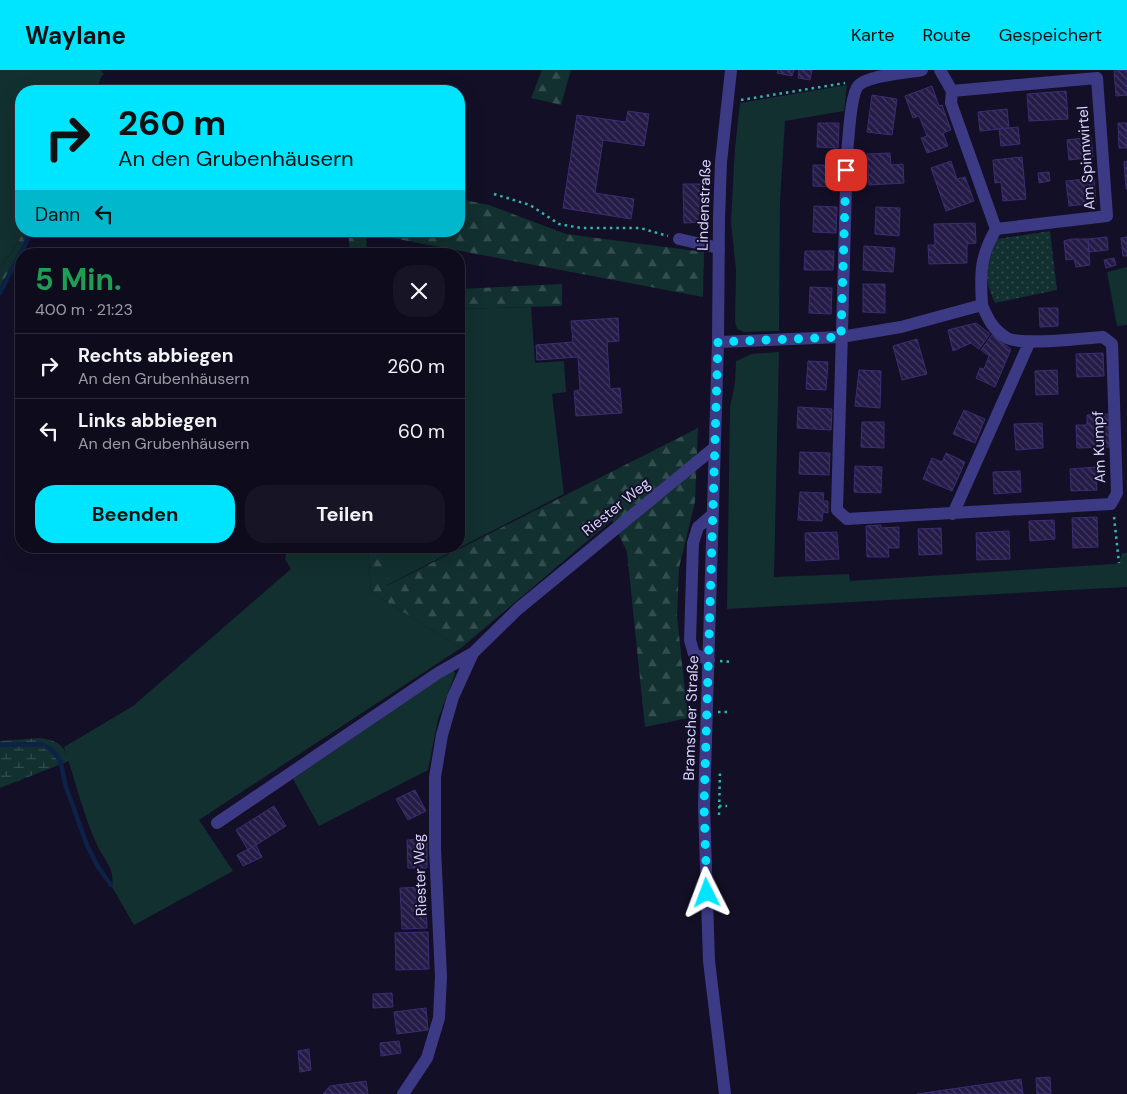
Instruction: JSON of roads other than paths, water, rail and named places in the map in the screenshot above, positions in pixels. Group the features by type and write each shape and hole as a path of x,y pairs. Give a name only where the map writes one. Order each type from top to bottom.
{"street":[{"name":"Lindenstraße","path":"718,342 722,162 726,102 731,70"},
{"path":"841,337 847,152 857,87 866,80 922,70"},
{"path":"718,342 841,337 901,327 982,305 980,274 985,248 996,229 951,103 952,91 940,70"},
{"name":"Am Spinnwirtel","path":"952,91 1097,74 1107,216 996,229"},
{"path":"679,239 719,248"},
{"name":"Am Kumpf","path":"841,337 836,510 848,519 1111,504 1117,493 1112,344 1103,337 1030,341 1008,338 990,324 982,305"},
{"path":"954,514 1030,341"},
{"name":"Bramscher Straße","path":"718,342 704,806 709,961 725,1094"},
{"name":"Riester Weg","path":"217,823 438,673 473,653 518,609 714,448"},
{"path":"709,660 694,654 690,640 690,631 693,543 698,527 712,515"},
{"name":"Riester Weg","path":"403,1094 427,1058 439,1018 441,977 435,849 435,777 442,735 453,697 473,653"}],"waterway":[{"path":"23,248 29,237"},
{"path":"0,293 15,264"},
{"path":"0,745 41,744 53,751 60,760 66,787 87,845 98,867 111,885"}]}
